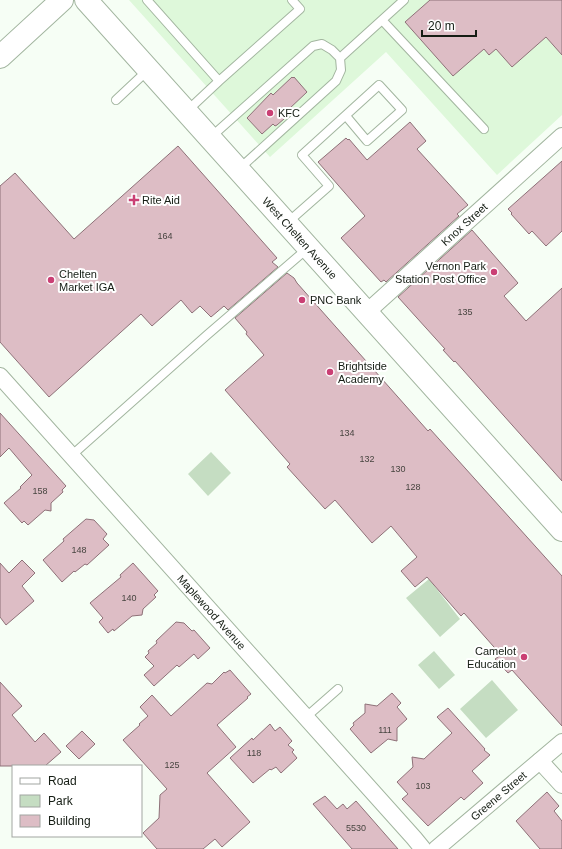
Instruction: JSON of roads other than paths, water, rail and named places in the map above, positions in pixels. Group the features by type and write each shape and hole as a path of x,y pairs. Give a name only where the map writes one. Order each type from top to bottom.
{"street":[{"path":"0,57 62,0"},
{"name":"West Chelten Avenue","path":"86,0 562,530"},
{"name":"Knox Street","path":"367,312 562,136"},
{"name":"Maplewood Avenue","path":"0,376 423,849"},
{"name":"Greene Street","path":"436,849 562,742"},
{"path":"540,761 562,785"}],"lane":[{"path":"147,0 219,81"},
{"path":"186,111 300,9 292,0"},
{"path":"340,58 404,0"},
{"path":"382,20 484,129"},
{"path":"210,138 313,46 322,44 332,50 340,58 341,70 336,81 239,170"},
{"path":"116,100 149,70"},
{"path":"287,223 329,186 302,155 379,85 402,110 368,141 346,116"},
{"path":"71,456 308,247"},
{"path":"305,718 338,689"}],"place":[{"name":"KFC","path":"270,113"},
{"name":"Rite Aid","path":"134,200"},
{"name":"Vernon Park Station Post Office","path":"494,272"},
{"name":"Chelten Market IGA","path":"51,280"},
{"name":"PNC Bank","path":"302,300"},
{"name":"Brightside Academy","path":"330,372"},
{"name":"Camelot Education","path":"524,657"}]}
